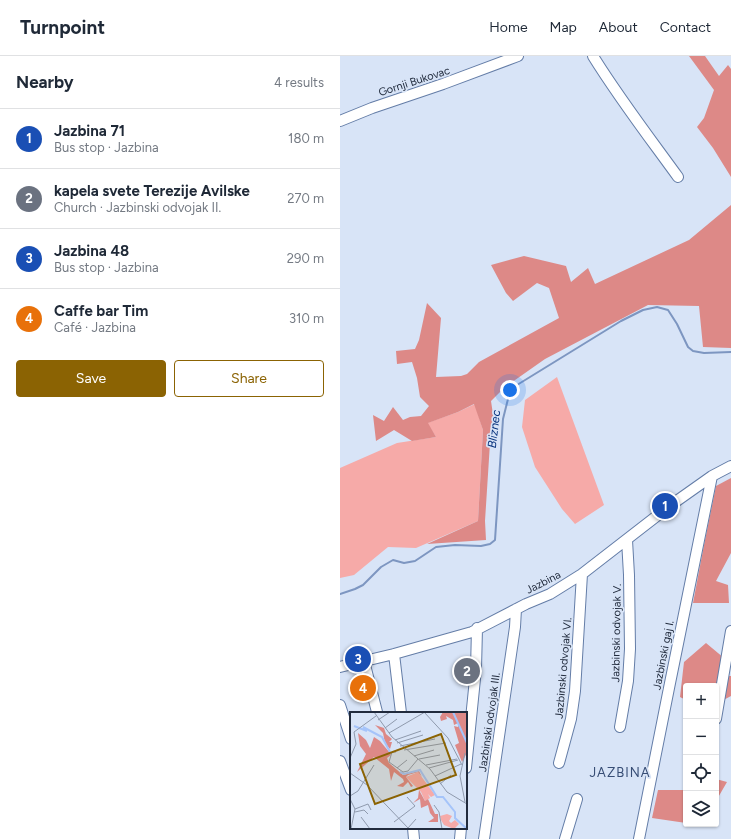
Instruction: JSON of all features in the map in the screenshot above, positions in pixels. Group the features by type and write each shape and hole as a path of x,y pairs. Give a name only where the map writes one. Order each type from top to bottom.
{"street":[{"name":"Gornji Bukovac","path":"340,121 372,108 449,82 518,56"},
{"path":"593,56 617,94 678,177"},
{"name":"Jazbina","path":"340,667 394,654 472,632 477,628 516,609 550,594 582,574 671,505 712,476 731,466"},
{"name":"Jazbinski gaj I.","path":"639,839 712,476"},
{"name":"Jazbinski odvojak V.","path":"620,727 628,681 630,649 627,540"},
{"name":"Jazbinski odvojak VI.","path":"560,763 571,719 575,691 582,574"},
{"name":"Jazbinski odvojak III.","path":"484,839 515,627 516,609"},
{"path":"467,758 476,669 477,628"},
{"path":"719,701 731,631"},
{"path":"394,654 402,712"},
{"path":"364,661 377,712"},
{"path":"340,705 350,736"},
{"path":"340,761 350,787"},
{"path":"565,839 577,799"},
{"path":"413,829 414,839"}],"shaded area":[{"path":"689,56 705,56 719,76 728,65 731,69 731,177 713,148 697,127 704,118 714,90"},
{"path":"731,205 731,348 703,347 699,306 648,305 545,359 505,387 491,401 494,421 490,443 485,521 486,540 427,544 478,521 483,430 474,404 458,412 428,423 436,437 412,441 394,430 376,441 373,415 384,421 393,407 403,420 410,417 421,416 429,406 420,397 417,378 412,362 397,364 396,351 415,349 419,340 427,303 441,318 436,377 461,376 467,374 479,362 559,318 549,288 537,283 513,301 506,293 491,265 524,256 566,266 571,282 588,268 595,284 689,240"},
{"path":"557,377 604,505 575,524 562,509 535,467 522,427 525,400"},
{"path":"475,404 483,430 478,521 416,548 388,547 354,575 340,578 340,468 397,443 436,437 427,423"},
{"path":"731,478 731,553 716,581 728,585 729,603 693,603 716,486"},
{"path":"706,643 724,658 720,676 731,676 731,696 719,702 719,683 683,683 683,698 680,697 684,662"},
{"path":"719,780 727,782 719,796"},
{"path":"658,790 683,790 683,823 652,818"}],"waterway":[{"name":"Bliznec","path":"340,594 363,585 381,567 393,560 404,563 415,561 436,547 455,545 481,546 490,544 495,540 503,419 508,399 517,385 621,321 643,310 657,307 668,310 677,324 688,347 693,351 704,353 731,352"}],"place":[{"name":"Jazbina 71","path":"665,506"},
{"name":"Jazbina 48","path":"358,659"},
{"name":"kapela svete Terezije Avilske","path":"467,671"},
{"name":"Caffe bar Tim","path":"363,688"}],"district":[{"name":"JAZBINA","path":"620,772"}]}
